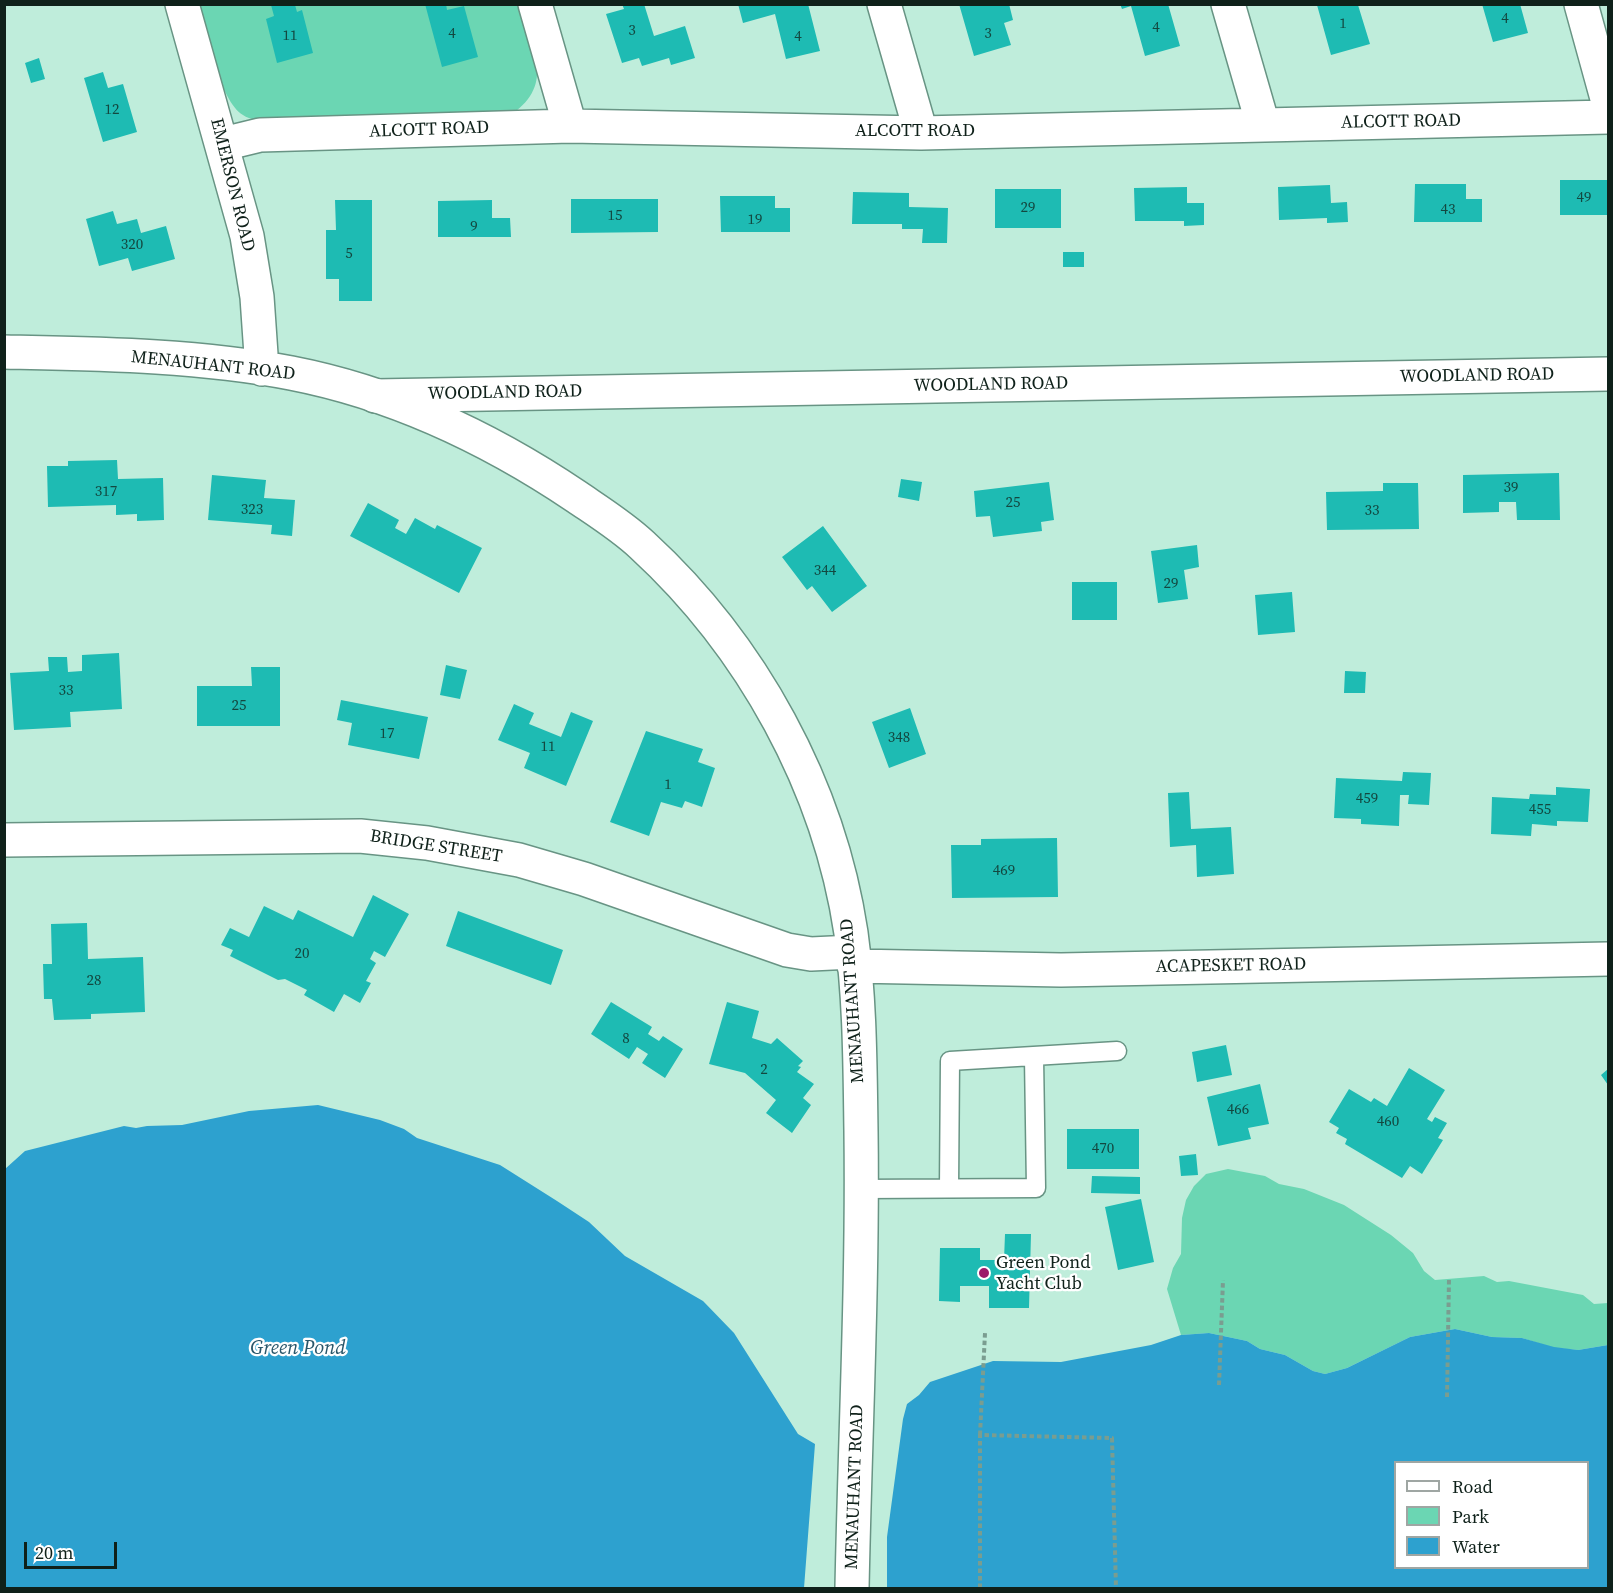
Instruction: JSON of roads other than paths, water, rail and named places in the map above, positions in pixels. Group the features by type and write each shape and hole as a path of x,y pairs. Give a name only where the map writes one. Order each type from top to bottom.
{"street":[{"name":"EMERSON ROAD","path":"182,4 224,144 247,236 257,297 262,369"},
{"path":"534,4 570,126"},
{"path":"884,4 921,133"},
{"path":"1228,4 1263,125"},
{"path":"1581,4 1608,102"},
{"name":"ALCOTT ROAD","path":"224,144 260,135 570,126 921,133 1608,117"},
{"name":"MENAUHANT ROAD","path":"4,352 182,359 262,369 294,374 413,408 482,440 551,479 640,543 684,587 753,676 784,730 808,781 826,831 839,879 854,959 860,1035 862,1188 852,1588"},
{"name":"WOODLAND ROAD","path":"373,396 1608,374"},
{"name":"BRIDGE STREET","path":"4,840 360,836 427,843 519,860 584,879 787,950 854,959"},
{"name":"ACAPESKET ROAD","path":"854,959 1061,970 1608,959"}],"lane":[{"path":"949,1188 950,1061 1117,1051"},
{"path":"862,1188 1036,1188 1034,1057"}],"water":[{"name":"Green Pond","path":"318,1105 380,1120 404,1129 417,1138 500,1165 589,1222 625,1256 703,1301 734,1333 798,1434 815,1444 804,1588 5,1588 5,1169 25,1151 124,1126 136,1128 182,1125 249,1111"},
{"path":"1455,1329 1492,1337 1522,1338 1554,1347 1578,1350 1608,1345 1608,1588 887,1588 887,1537 903,1419 907,1404 930,1382 993,1361 1061,1362 1151,1345 1181,1335 1209,1333 1247,1341 1260,1349 1285,1355 1313,1371 1325,1374 1347,1368 1410,1337"}],"place":[{"name":"Green Pond Yacht Club","path":"984,1273"}]}
